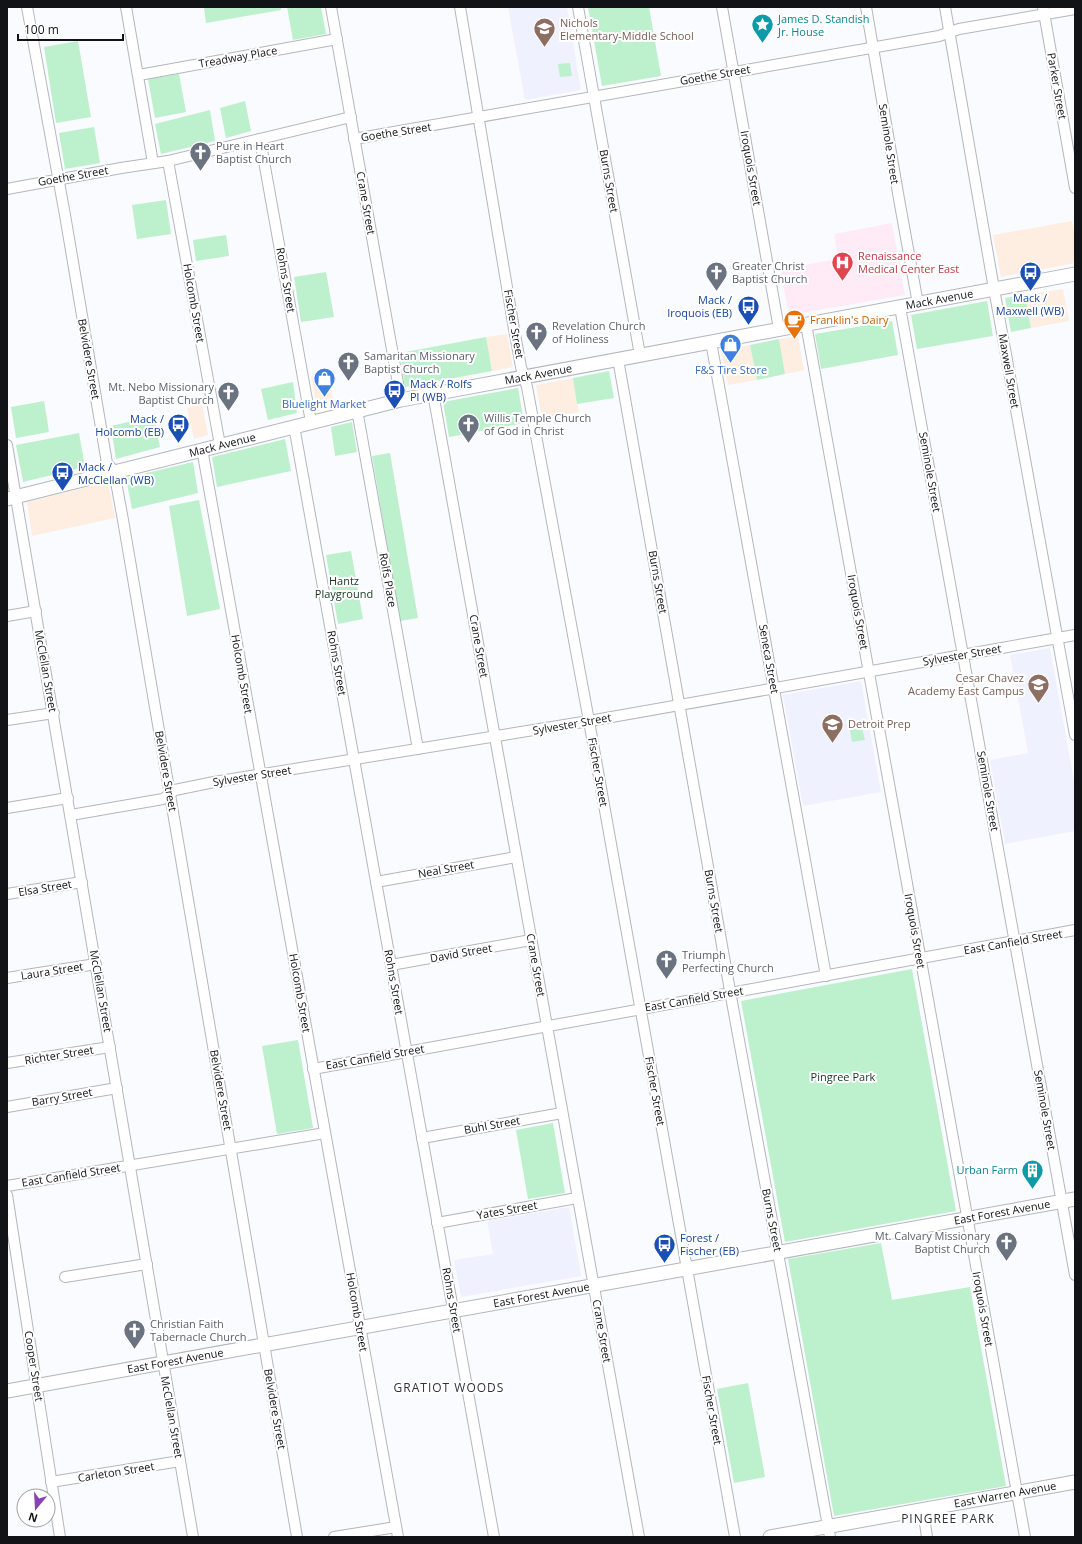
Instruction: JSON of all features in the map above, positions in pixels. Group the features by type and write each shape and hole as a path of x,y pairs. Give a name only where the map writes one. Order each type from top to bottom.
{"main road":[{"name":"Mack Avenue","path":"12,498 357,410 433,393 1075,274"},
{"name":"East Forest Avenue","path":"7,1391 1075,1198"},
{"name":"East Warren Avenue","path":"770,1537 829,1532 922,1510 1075,1482"}],"street":[{"name":"Belvidere Street","path":"26,7 107,463 114,471 232,1149 297,1537"},
{"path":"126,7 139,75 153,163"},
{"name":"Crane Street","path":"331,7 401,400"},
{"name":"Fischer Street","path":"460,7 480,117 514,328 588,721 735,1537"},
{"name":"Burns Street","path":"578,7 640,355"},
{"name":"Iroquois Street","path":"722,7 779,329"},
{"name":"Seminole Street","path":"866,7 898,199 918,304"},
{"name":"Maxwell Street","path":"945,7 994,290 1075,733"},
{"name":"Goethe Street","path":"354,139 939,36 949,32 1044,11 1075,9"},
{"name":"Parker Street","path":"1044,11 1075,188"},
{"name":"Treadway Place","path":"139,75 337,39"},
{"name":"Goethe Street","path":"7,189 57,179 168,161 351,117"},
{"name":"Rohns Street","path":"260,139 311,422"},
{"name":"Holcomb Street","path":"168,161 220,445"},
{"name":"Seminole Street","path":"900,307 1075,1275"},
{"name":"Iroquois Street","path":"806,324 1025,1537"},
{"name":"Seneca Street","path":"711,342 826,976"},
{"name":"Burns Street","path":"618,359 730,993 829,1532"},
{"name":"Crane Street","path":"433,393 639,1537"},
{"name":"Rolfs Place","path":"357,410 418,749"},
{"name":"Rohns Street","path":"294,426 494,1537"},
{"name":"McClellan Street","path":"7,444 12,498 36,611 54,713 193,1537"},
{"name":"Holcomb Street","path":"202,449 397,1532"},
{"path":"7,616 36,611"},
{"name":"Sylvester Street","path":"71,815 163,800 178,789 588,721 1075,634"},
{"path":"7,720 54,713"},
{"path":"7,808 68,798"},
{"name":"Neal Street","path":"376,882 516,857"},
{"name":"Elsa Street","path":"7,894 82,882"},
{"name":"East Canfield Street","path":"313,1068 1075,930"},
{"name":"David Street","path":"391,966 531,940"},
{"name":"Laura Street","path":"7,978 96,964"},
{"name":"Richter Street","path":"7,1063 110,1047"},
{"name":"Barry Street","path":"7,1107 117,1088"},
{"name":"Buhl Street","path":"422,1138 562,1113"},
{"name":"East Canfield Street","path":"7,1186 325,1134"},
{"name":"Cooper Street","path":"7,1195 60,1537"},
{"name":"Yates Street","path":"438,1223 578,1198"},
{"path":"65,1277 147,1264"},
{"name":"Carleton Street","path":"51,1482 180,1461"},
{"path":"922,1510 928,1537"},
{"path":"334,1537 397,1532"}],"shaded area":[{"name":"Nichols Elementary-Middle School","path":"508,7 567,7 581,90 525,100"},
{"path":"1072,221 1075,237 1075,263 1001,277 993,235"},
{"name":"Renaissance Medical Center East","path":"892,223 905,295 789,315 780,269 838,259 834,234"},
{"path":"1063,289 1069,321 1031,328 1025,295"},
{"path":"507,334 513,367 492,371 486,337"},
{"path":"798,336 804,370 785,374 779,339"},
{"path":"750,345 757,380 728,385 721,350"},
{"path":"326,372 335,404 317,408 311,376"},
{"path":"573,378 579,412 542,419 536,385"},
{"path":"202,404 208,435 194,439 187,408"},
{"path":"108,482 115,518 32,536 27,502"},
{"name":"Cesar Chavez Academy East Campus","path":"1050,648 1075,787 1075,831 1005,844 990,760 1028,753 1010,655"},
{"name":"Detroit Prep","path":"861,681 881,792 803,806 783,695"},
{"path":"569,1207 581,1276 461,1297 454,1260 493,1254 487,1221"}],"green space":[{"path":"204,7 281,7 281,10 206,23"},
{"path":"287,7 321,7 326,34 293,40"},
{"path":"588,7 649,7 661,76 602,86"},
{"path":"78,41 91,117 56,123 44,47"},
{"path":"570,63 572,76 560,77 558,64"},
{"path":"179,74 186,112 155,118 148,79"},
{"path":"245,101 251,131 226,138 220,108"},
{"path":"210,110 215,141 161,154 155,124"},
{"path":"94,127 100,163 65,169 59,133"},
{"path":"166,200 171,234 137,239 132,205"},
{"path":"226,235 229,256 196,261 193,240"},
{"path":"326,272 334,317 301,322 294,277"},
{"path":"1025,295 1031,328 1011,332 1005,298"},
{"path":"987,301 993,336 917,349 911,315"},
{"path":"892,321 898,355 821,369 815,334"},
{"path":"486,337 492,371 405,387 400,353"},
{"path":"779,339 785,374 757,380 750,345"},
{"path":"609,371 614,398 577,404 573,378"},
{"path":"293,382 297,413 268,420 261,389"},
{"path":"518,388 524,423 449,437 443,402"},
{"path":"44,401 49,432 16,438 11,407"},
{"path":"154,416 160,447 116,459 111,426"},
{"path":"352,422 357,452 335,456 331,427"},
{"path":"79,433 85,467 23,482 16,445"},
{"path":"285,439 291,471 217,487 212,457"},
{"path":"390,453 418,618 400,621 372,456"},
{"path":"193,462 198,493 132,509 126,478"},
{"path":"199,500 220,609 187,616 169,506"},
{"name":"Hantz Playground","path":"351,551 363,619 338,624 326,555"},
{"path":"862,728 865,740 852,742 850,730"},
{"name":"Pingree Park","path":"912,969 956,1211 785,1242 741,1001"},
{"path":"298,1040 313,1128 277,1134 262,1046"},
{"path":"553,1123 565,1193 528,1199 516,1130"},
{"name":"Pingree Park","path":"881,1243 892,1300 970,1287 1006,1486 834,1516 788,1259"},
{"path":"748,1383 765,1477 734,1483 717,1389"}],"place":[{"name":"James D. Standish Jr. House","path":"763,44"},
{"name":"Nichols Elementary-Middle School","path":"545,48"},
{"name":"Pure in Heart Baptist Church","path":"200,172"},
{"name":"Renaissance Medical Center East","path":"843,282"},
{"name":"Greater Christ Baptist Church","path":"717,292"},
{"name":"Mack / Maxwell (WB)","path":"1030,292"},
{"name":"Mack / Iroquois (EB)","path":"748,326"},
{"name":"Franklin's Dairy","path":"794,340"},
{"name":"Revelation Church of Holiness","path":"536,352"},
{"name":"F&S Tire Store","path":"731,364"},
{"name":"Samaritan Missionary Baptist Church","path":"348,382"},
{"name":"Bluelight Market","path":"324,398"},
{"name":"Mack / Rolfs Pl (WB)","path":"395,410"},
{"name":"Mt. Nebo Missionary Baptist Church","path":"229,412"},
{"name":"Mack / Holcomb (EB)","path":"179,444"},
{"name":"Willis Temple Church of God in Christ","path":"469,444"},
{"name":"Mack / McClellan (WB)","path":"62,492"},
{"name":"Cesar Chavez Academy East Campus","path":"1039,704"},
{"name":"Detroit Prep","path":"832,744"},
{"name":"Triumph Perfecting Church","path":"666,980"},
{"name":"Urban Farm","path":"1033,1190"},
{"name":"Mt. Calvary Missionary Baptist Church","path":"1006,1262"},
{"name":"Forest / Fischer (EB)","path":"665,1264"},
{"name":"Christian Faith Tabernacle Church","path":"134,1350"}],"district":[{"name":"GRATIOT WOODS","path":"449,1388"},
{"name":"PINGREE PARK","path":"948,1519"}]}
